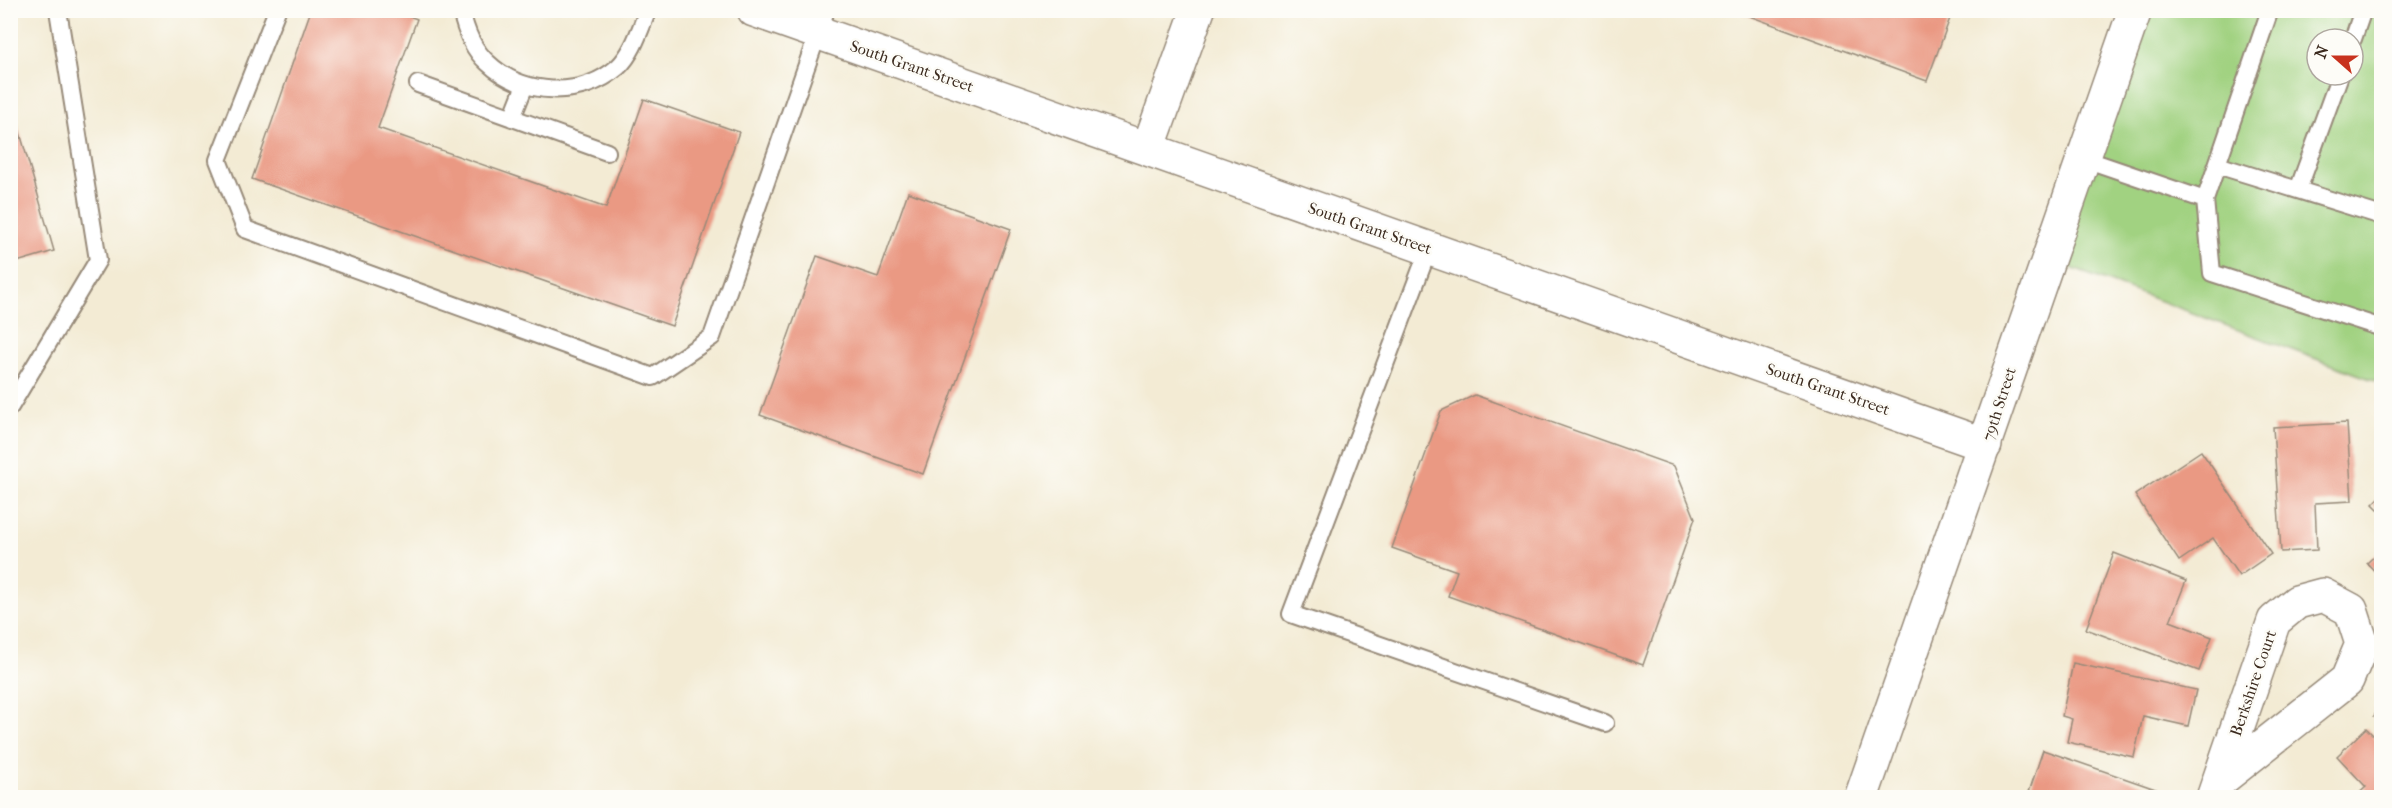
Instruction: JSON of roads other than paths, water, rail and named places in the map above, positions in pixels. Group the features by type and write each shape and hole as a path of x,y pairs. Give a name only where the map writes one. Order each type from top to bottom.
{"street":[{"name":"South Grant Street","path":"754,10 822,22 1149,149 1985,445"},
{"path":"1149,149 1198,10"},
{"name":"79th Street","path":"1861,798 2135,10"},
{"name":"Berkshire Court","path":"2323,595 2351,610 2362,644 2347,680 2216,789 2274,621 2297,602 2323,595"}],"lane":[{"path":"10,407 98,260 58,10"},
{"path":"277,10 218,160 245,229 653,377 712,337 822,22"},
{"path":"461,10 469,35 488,63 525,85 546,90 574,90 597,82 619,66 635,41 648,10"},
{"path":"2270,10 2205,201 2212,273 2382,328"},
{"path":"2357,27 2363,10"},
{"path":"418,84 607,152"},
{"path":"513,118 525,85"},
{"path":"2298,190 2336,87"},
{"path":"2082,158 2205,201"},
{"path":"2217,165 2382,216"},
{"path":"1429,249 1291,614 1605,723"}]}
